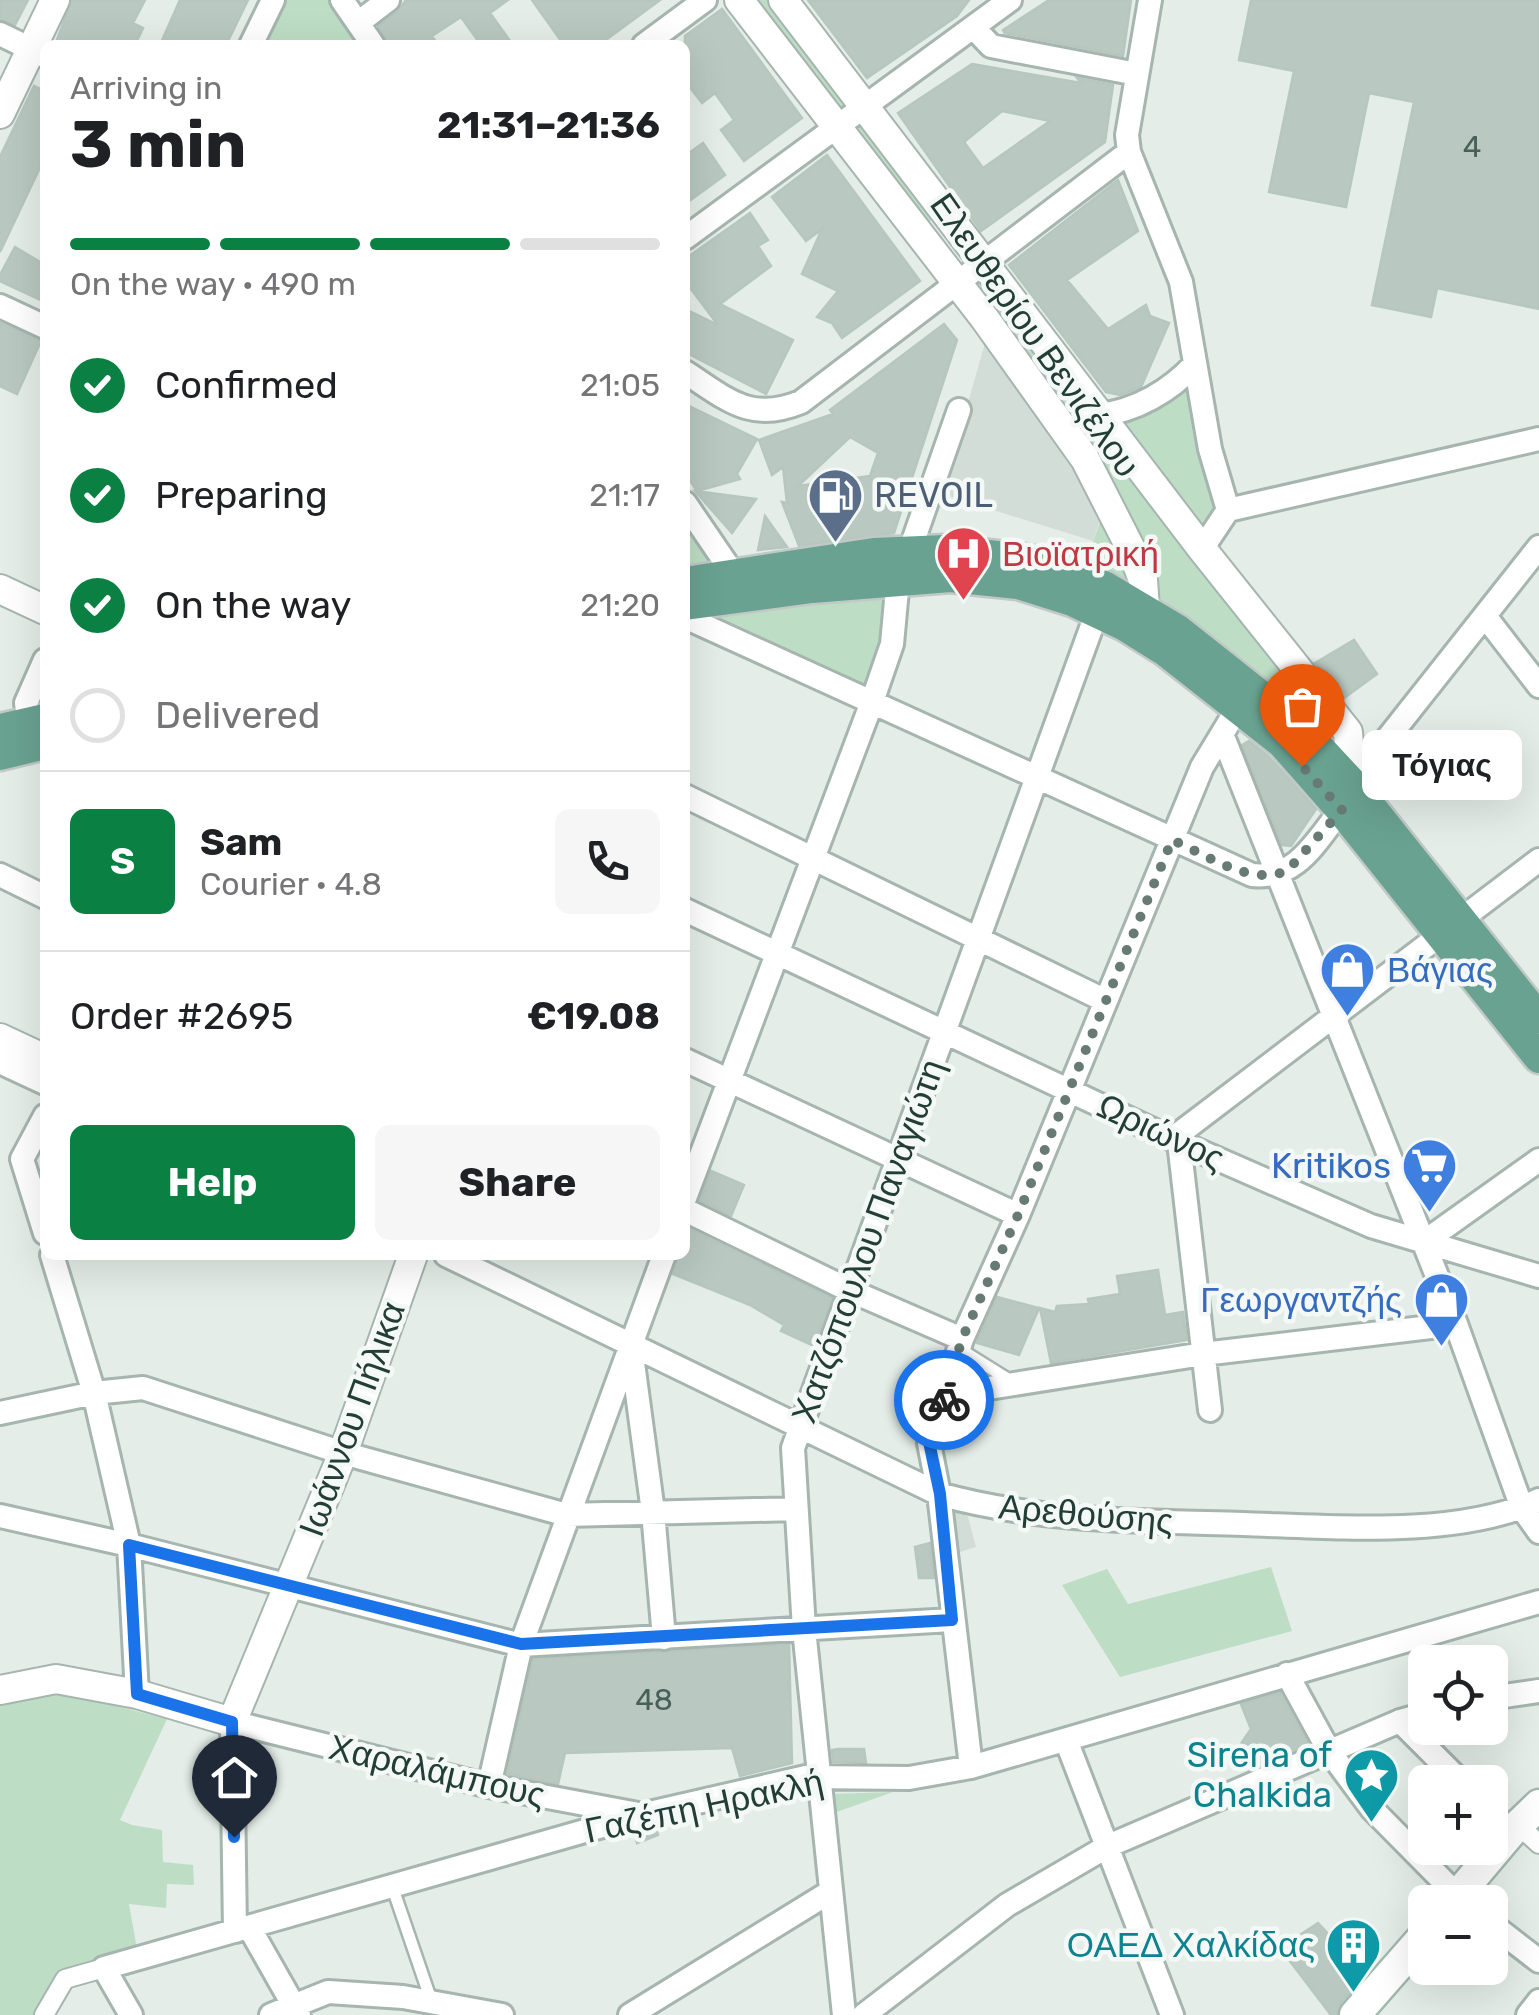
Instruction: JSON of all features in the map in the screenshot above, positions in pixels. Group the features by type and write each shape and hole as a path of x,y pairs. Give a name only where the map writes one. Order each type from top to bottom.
{"main road":[{"path":"690,581 910,550 990,552 1056,566 1145,609 1253,686 1309,701 1347,796"},
{"path":"690,612 898,579 989,579 1046,592 1097,612 1165,650 1347,796 1452,926 1539,1018"},
{"path":"0,755 30,729"},
{"path":"1452,926 1539,1058"},
{"path":"1470,1885 1519,1824"},
{"path":"1355,2015 1408,1954"}],"street":[{"path":"42,40 56,0"},
{"path":"253,40 273,0"},
{"path":"342,0 370,40"},
{"path":"358,22 388,0"},
{"path":"651,40 705,0"},
{"name":"Ελευθερίου Βενιζέλου","path":"739,0 956,282 1102,488 1139,569 1145,609"},
{"path":"690,615 1252,875 1276,876 1297,863 1347,796 1348,732 1202,549 783,0"},
{"path":"690,234 1010,0"},
{"path":"1150,0 1127,135 1129,152 1181,282 1214,469 1228,510"},
{"path":"973,27 992,46 1138,74"},
{"path":"0,34 38,53 0,114"},
{"path":"690,375 748,409 770,412 788,408 813,394 1129,152"},
{"path":"0,306 40,325"},
{"path":"1099,415 1148,400 1183,377 1195,364"},
{"path":"910,550 958,410"},
{"path":"1202,549 1228,510 1539,439"},
{"path":"690,510 734,575"},
{"path":"1376,753 1539,547"},
{"path":"690,1185 892,644 898,579"},
{"path":"0,589 40,608"},
{"name":"Χατζόπουλου Παναγιώτη","path":"844,2015 804,1629 792,1448 1097,612"},
{"path":"1485,616 1539,686"},
{"path":"30,729 26,703 40,671"},
{"path":"971,1768 940,1494 929,1442 960,1344 1018,1215 1202,768 1239,706"},
{"path":"1222,734 1539,1532"},
{"path":"690,798 1106,1001"},
{"path":"1210,1410 1176,1140 1539,860"},
{"path":"0,875 40,895"},
{"name":"Ωριώνος","path":"690,912 1176,1140 1371,1226 1539,1276"},
{"path":"0,1038 40,1058"},
{"path":"0,1062 40,1081"},
{"path":"690,1062 1018,1215"},
{"path":"40,1125 22,1159 40,1217"},
{"path":"0,1149 22,1159"},
{"path":"1424,1242 1539,1160"},
{"path":"690,1212 960,1344"},
{"path":"54,1260 94,1392 129,1545 137,1694"},
{"name":"Ιωάννου Πήλικα","path":"242,1929 232,1722 343,1452 409,1260"},
{"name":"Αρεθούσης","path":"456,1260 940,1494 987,1507 1079,1518 1384,1528 1449,1522 1531,1504"},
{"path":"489,1786 521,1644 662,1260"},
{"path":"945,1395 1203,1354 1456,1324"},
{"path":"630,1344 653,1512 664,1638"},
{"path":"0,1413 94,1392 143,1388 343,1452 567,1515 796,1509"},
{"path":"0,1516 521,1644 952,1620"},
{"name":"Γαζέπη Ηρακλή","path":"104,1968 642,1815 819,1776 909,1778 971,1768 1539,1602"},
{"path":"1287,1674 1330,1751 1372,1809 1442,1885"},
{"name":"Χαραλάμπους","path":"0,1690 56,1679 137,1694 232,1722 489,1786 642,1815"},
{"path":"1508,1695 1539,1691"},
{"path":"864,2015 1007,1904 1108,1846 1408,1719"},
{"path":"1400,1721 1444,1765"},
{"path":"1066,1740 1172,2015"},
{"path":"630,2015 830,1892"},
{"path":"242,1929 288,2012 328,1992 431,2002 502,2015"},
{"path":"1508,1937 1539,1961"},
{"path":"44,2015 65,1978 104,1968 132,2015"},
{"path":"1528,2015 1539,2000"}],"lane":[{"path":"830,552 848,550"},
{"path":"960,1344 1018,1385"},
{"path":"392,1886 431,2002"}],"shaded area":[{"path":"987,336 1075,452 1103,511 1093,541 942,494"},
{"path":"966,1510 976,1547 953,1554 950,1511"}],"green space":[{"path":"273,0 342,0 370,40 253,40"},
{"path":"739,0 783,0 944,211 916,231"},
{"path":"982,262 1099,415 1195,364 1228,510 1202,549 1309,688 1285,712 1097,612 898,580 872,702 690,619 690,521 734,575 1081,575 1104,511 956,282"},
{"path":"1271,1567 1292,1631 1120,1677 1062,1585 1107,1569 1128,1604"},
{"path":"73,1695 167,1719 120,1820 162,1830 163,1862 193,1865 194,1885 167,1884 166,1908 129,1904 137,1949 67,1970 44,2015 0,2015 0,1705 34,1696"},
{"path":"893,1792 831,1814 831,1794"}],"building":[{"path":"0,0 28,0 15,25 0,19"},
{"path":"72,0 145,0 133,23 143,28 137,40 57,40"},
{"path":"180,0 248,0 228,40 162,40"},
{"path":"406,0 508,0 490,13 509,40 477,40 461,17 432,36 435,40 385,40 378,26"},
{"path":"532,0 660,0 606,40 560,40"},
{"path":"808,0 969,0 957,16 867,78"},
{"path":"1049,0 1131,0 1123,56 1005,33 1003,30"},
{"path":"1251,0 1539,0 1539,309 1437,288 1431,317 1372,305 1414,102 1369,93 1346,207 1269,192 1294,71 1239,60"},
{"path":"722,9 802,118 744,161 721,130 734,120 715,93 702,103 690,87 690,40 685,40 685,36"},
{"path":"972,64 1113,85 1105,142 981,231 898,113","holes":["1002,111 1050,121 983,168 964,142"]},
{"path":"34,86 40,89 40,168 0,252 0,157"},
{"path":"703,143 725,175 690,200 690,152"},
{"path":"827,155 920,281 842,338 832,323 817,317 838,291 802,274 822,229 806,241 772,197"},
{"path":"1118,180 1138,231 1067,280 1108,329 1146,305 1150,316 1169,323 1141,387 1120,395 1106,392 1009,265"},
{"path":"750,213 768,240 758,246 771,266 720,304 793,340 766,394 690,355 690,311 718,325 690,288 690,255"},
{"path":"15,247 40,262 40,300 0,281"},
{"path":"0,323 40,343 17,394 0,386"},
{"path":"944,324 957,340 894,533 799,546 782,502 787,503 783,467 772,475 759,440 833,414 830,410","holes":["850,437 878,453 870,476 798,486"]},
{"path":"690,406 757,439 737,474 740,479 697,491 690,480"},
{"path":"695,491 756,499 732,533"},
{"path":"765,516 787,547 758,550"},
{"path":"1354,640 1377,674 1344,698 1315,663"},
{"path":"1249,741 1269,757 1316,809 1291,846 1282,845 1242,745"},
{"path":"711,1171 744,1185 731,1216 700,1201"},
{"path":"690,1229 832,1298 814,1346 781,1331 784,1325 750,1305 673,1274 677,1260 690,1260"},
{"path":"1158,1270 1165,1315 1183,1312 1187,1340 1051,1363 1040,1308 1055,1312 1057,1306 1089,1304 1088,1299 1120,1294 1117,1276"},
{"path":"997,1297 1039,1308 1019,1355 977,1343"},
{"path":"930,1543 934,1578 919,1578 915,1547"},
{"path":"789,1644 792,1763 740,1776 732,1748 565,1753 558,1784 507,1774 533,1659"},
{"path":"1280,1693 1308,1744 1250,1769 1238,1748 1251,1729 1241,1704"},
{"path":"864,1749 866,1763 833,1762 832,1750"},
{"path":"656,1827 658,1835 637,1843 634,1833"},
{"path":"1318,1923 1366,1974 1341,2003 1337,2015 1331,2015 1280,1948"}],"way so far":[{"path":"944,1400 958,1348 1018,1215 1172,840 1252,875 1276,876 1288,870 1342,810 1302,766"}],"place":[{"name":"REVOIL","path":"835,544"},
{"name":"Βιοϊατρική","path":"963,603"},
{"name":"Τόγιας","path":"1302,766"},
{"name":"Βάγιας","path":"1348,1019"},
{"name":"Kritikos","path":"1430,1215"},
{"name":"Γεωργαντζής","path":"1441,1349"},
{"name":"Sirena of Chalkida","path":"1371,1824"},
{"name":"ΟΑΕΔ Χαλκίδας","path":"1354,1994"}],"route":[{"path":"234,1837 232,1722 137,1694 129,1545 521,1644 952,1620 940,1494 929,1442 944,1400"}]}
